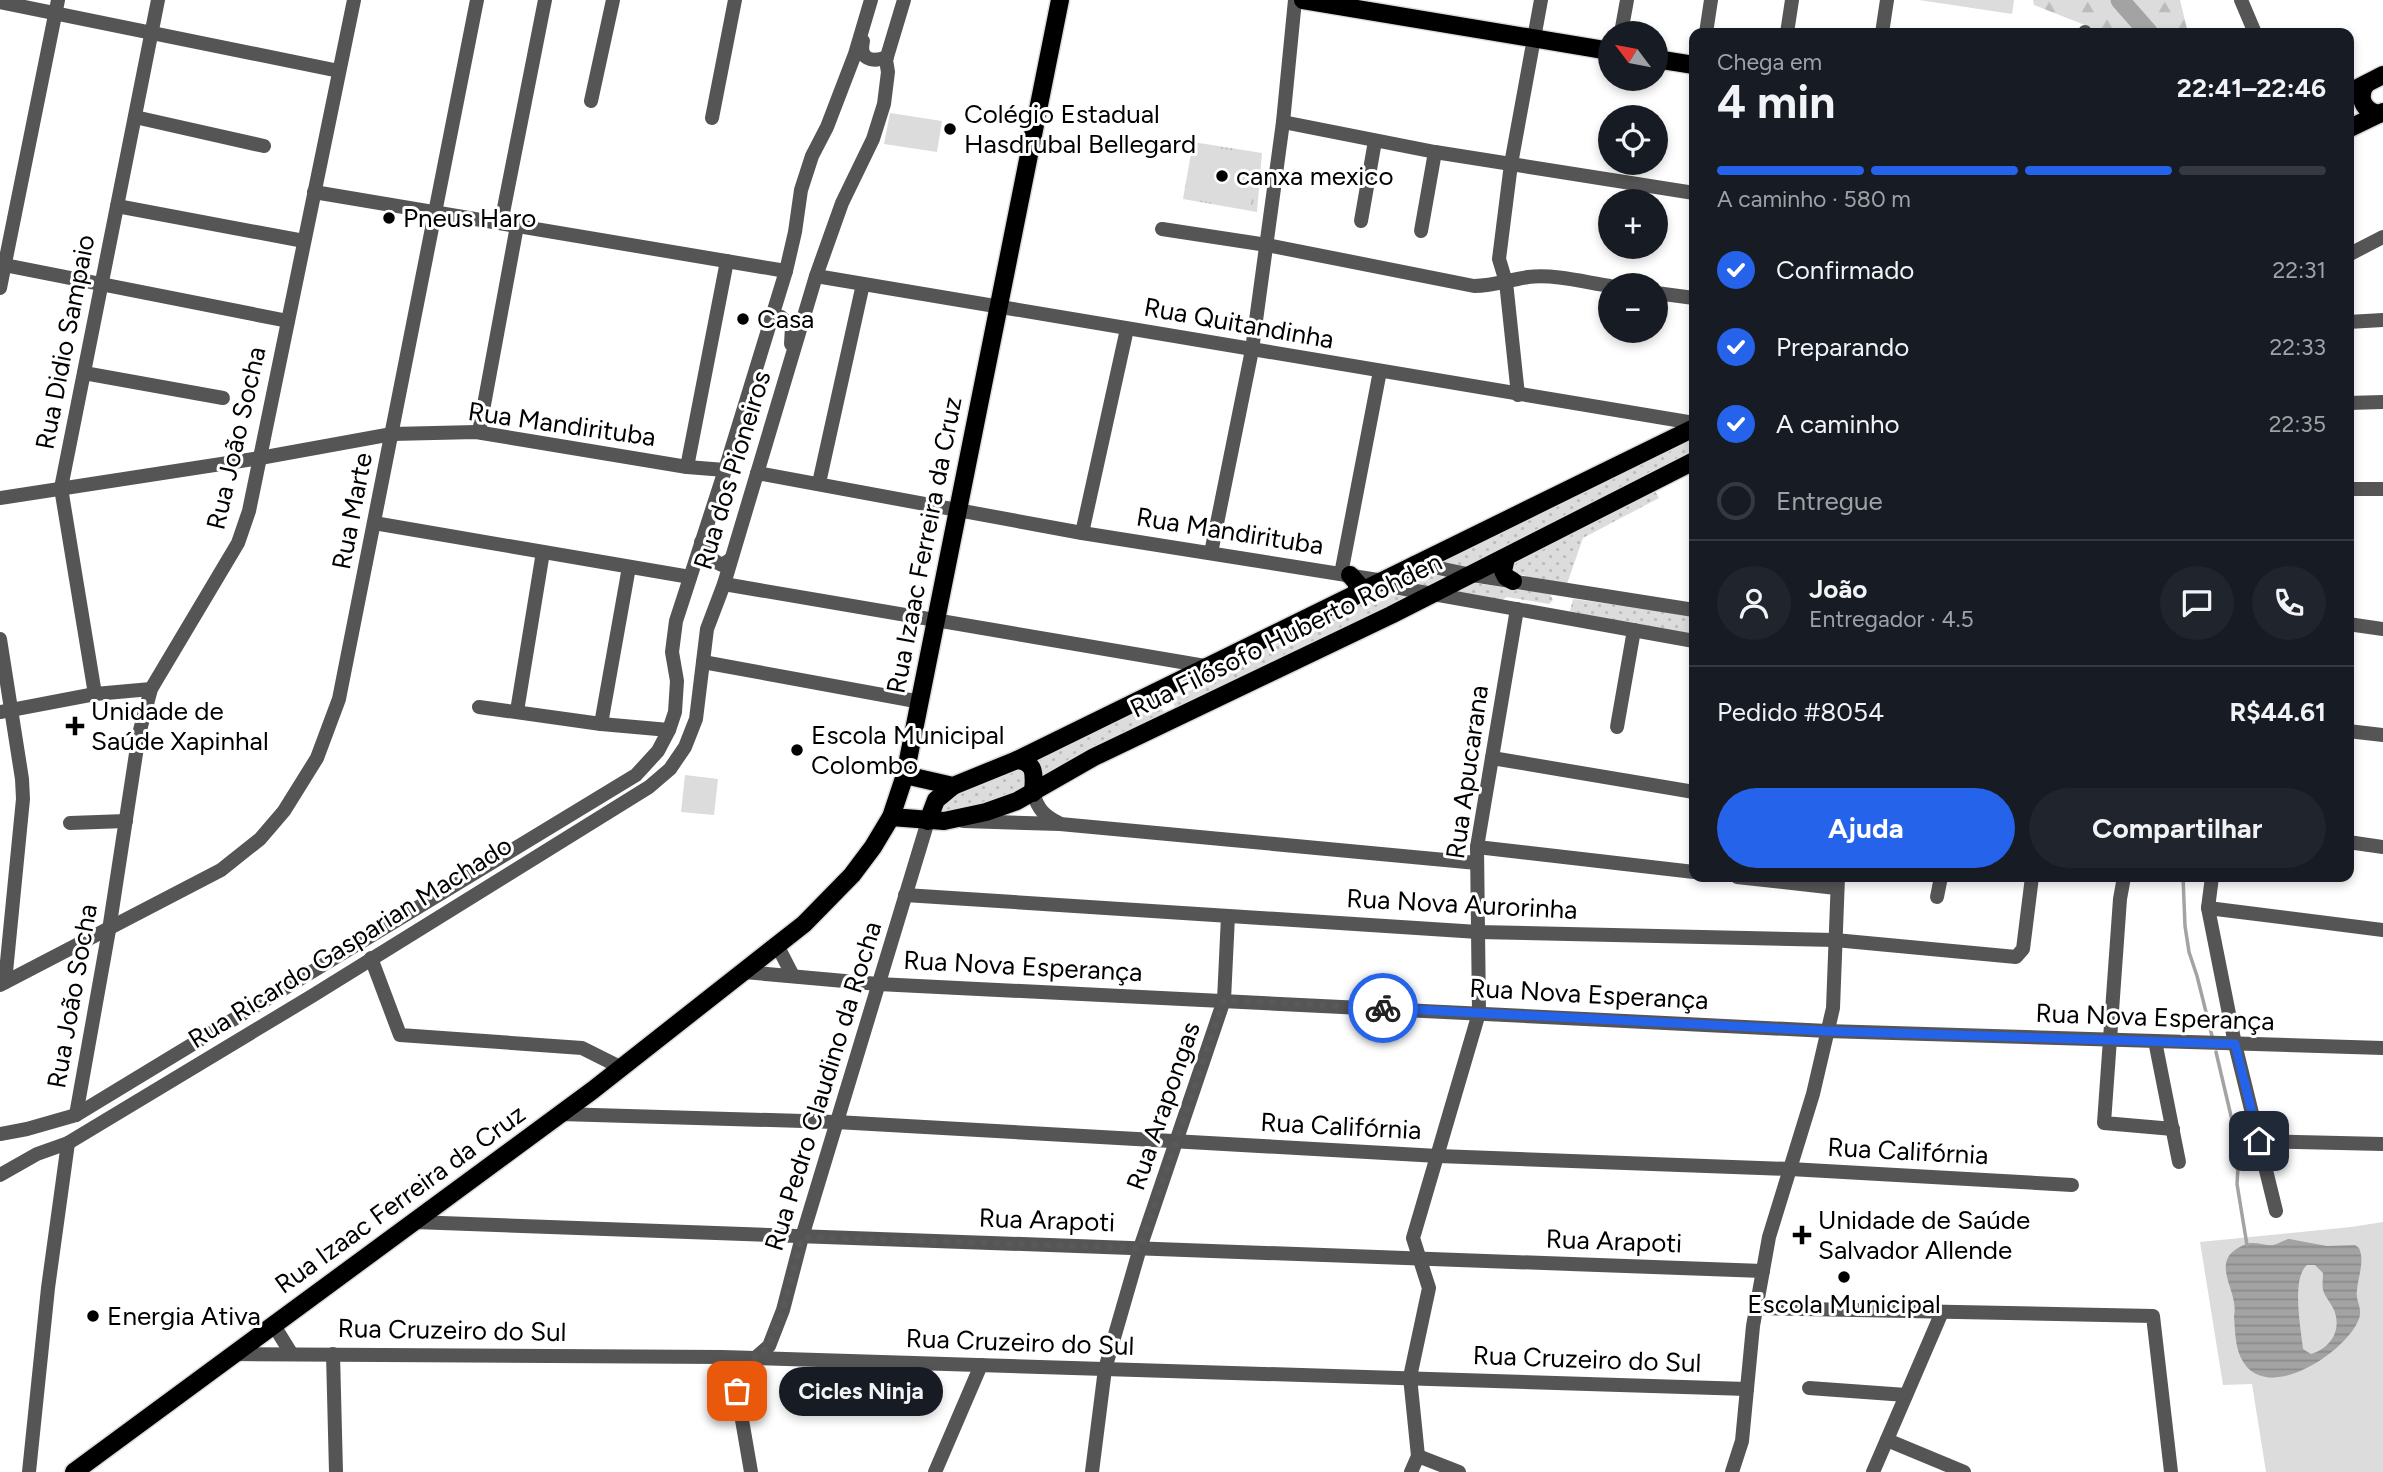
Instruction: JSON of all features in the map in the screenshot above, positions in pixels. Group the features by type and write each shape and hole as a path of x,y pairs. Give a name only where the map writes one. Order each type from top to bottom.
{"main road":[{"name":"Rua Izaac Ferreira da Cruz","path":"74,1472 622,1068 804,924 845,884 873,847 891,817 905,775 1060,0"},
{"path":"1303,0 1598,49"},
{"path":"1668,61 1689,64"},
{"path":"2354,90 2383,75"},
{"path":"2366,84 2361,94 2363,104 2370,111 2381,113"},
{"path":"2354,126 2381,113"},
{"name":"Rua Filósofo Huberto Rohden","path":"953,786 1017,760 1689,429"},
{"name":"Rua Filósofo Huberto Rohden","path":"891,817 936,821 986,812 1033,793 1094,757 1472,575 1689,464"},
{"path":"1506,558 1503,571 1506,577 1513,581"},
{"path":"1345,575 1358,584 1354,596"},
{"path":"1172,684 1166,694 1167,703 1174,711 1184,714"},
{"path":"1017,760 1032,768 1033,793"},
{"path":"905,775 953,786"},
{"path":"936,821 936,800 953,786"}],"street":[{"name":"Rua Didio Sampaio","path":"95,694 61,488 158,0"},
{"name":"Rua João Socha","path":"76,1115 109,930 139,734 151,689 238,543 248,511 354,0"},
{"name":"Rua Marte","path":"3,983 221,870 260,839 284,811 317,758 340,699 477,0"},
{"path":"501,223 545,0"},
{"path":"591,101 613,0"},
{"path":"712,118 735,0"},
{"name":"Rua dos Pioneiros","path":"696,719 707,629 724,584 816,276 842,203 873,139 884,104 887,57 904,0"},
{"path":"1211,553 1252,350 1283,122 1295,0"},
{"path":"1518,395 1506,282 1499,258 1511,164 1541,0"},
{"path":"1623,21 1627,0"},
{"path":"1707,28 1711,0"},
{"path":"1788,28 1792,0"},
{"path":"1883,28 1887,0"},
{"path":"2241,0 2253,28"},
{"path":"0,2 57,7 151,33 339,71"},
{"path":"870,2 861,49 863,56 869,60 887,57"},
{"name":"Rua dos Pioneiros","path":"675,712 677,681 672,652 676,621 786,271 801,190 812,156 827,127 855,54 870,2"},
{"path":"0,288 2,264 57,7"},
{"path":"135,117 264,146"},
{"path":"1283,122 1436,152 1689,192"},
{"path":"1361,221 1375,141"},
{"path":"1421,231 1436,152"},
{"path":"314,192 786,271"},
{"path":"117,206 304,241"},
{"path":"479,432 517,226"},
{"path":"1162,229 1267,245 1474,286 1528,277 1598,284"},
{"path":"2354,252 2383,237"},
{"path":"687,467 727,261"},
{"path":"2,264 288,321"},
{"name":"Rua Quitandinha","path":"816,276 1689,425"},
{"path":"819,483 863,284"},
{"path":"1668,295 1689,297"},
{"path":"772,316 781,317 792,327 793,338 785,380"},
{"path":"2354,322 2383,320"},
{"path":"1082,533 1127,329"},
{"path":"1345,575 1380,372"},
{"path":"84,373 223,398"},
{"path":"2354,403 2383,402"},
{"path":"1653,417 1670,426 1670,440"},
{"name":"Rua Mandirituba","path":"0,498 260,458 392,434 479,432 687,467 725,470"},
{"name":"Rua Mandirituba","path":"758,473 1082,533 1384,581 1394,587 1689,640"},
{"path":"2354,489 2383,489"},
{"path":"374,523 690,577"},
{"path":"701,542 706,555 712,560 722,565 731,559"},
{"path":"517,711 543,552"},
{"path":"1414,563 1472,575 1689,609"},
{"path":"601,724 629,567"},
{"path":"724,584 1205,666"},
{"path":"1548,615 1558,612 1563,604 1562,596 1553,587"},
{"name":"Rua Apucarana","path":"1411,1472 1418,1456 1410,1377 1429,1288 1413,1238 1479,1013 1477,848 1517,609"},
{"path":"2354,625 2383,629"},
{"path":"1617,727 1634,630"},
{"path":"0,639 6,712 23,799 6,895 3,983"},
{"path":"1172,660 1177,670 1172,684"},
{"path":"703,662 920,702"},
{"path":"6,712 95,694 151,689"},
{"path":"479,707 601,724 669,730"},
{"name":"Rua Ricardo Gasparian Machado","path":"0,1134 76,1115 636,775 658,751 675,712"},
{"name":"Rua Ricardo Gasparian Machado","path":"0,1175 37,1154 68,1143 649,787 670,769 685,747 696,719"},
{"path":"2354,732 2383,735"},
{"path":"1492,758 1689,791"},
{"path":"1033,793 1047,818 1060,824"},
{"path":"70,823 126,821"},
{"path":"936,821 1060,824 1477,863"},
{"name":"Rua Pedro Claudino da Rocha","path":"751,1472 737,1391 742,1376 754,1359 769,1346 783,1310 802,1237 905,895 936,821"},
{"path":"2354,843 2383,847"},
{"path":"1477,848 1689,871"},
{"path":"1732,1472 1742,1441 1756,1308 1769,1237 1813,1094 1833,1008 1837,882"},
{"path":"1937,897 1940,882"},
{"name":"Rua Nova Aurorinha","path":"905,895 1478,932 1835,940 2016,957 2023,949 2031,882"},
{"path":"2123,882 2105,1123 2173,1129"},
{"path":"2211,882 2208,908 2235,1044 2276,1211"},
{"path":"2208,908 2383,930"},
{"name":"Rua Arapongas","path":"1092,1472 1105,1369 1140,1248 1224,1000 1228,916"},
{"path":"777,946 793,976"},
{"path":"371,958 400,1035 582,1048 622,1068"},
{"name":"Rua Nova Esperança","path":"744,972 878,984 1827,1031 2383,1048"},
{"path":"2155,1041 2179,1162"},
{"path":"593,1090 608,1114"},
{"name":"Rua Califórnia","path":"560,1114 836,1122 1438,1156 1790,1169 2072,1185"},
{"path":"2259,1141 2383,1144"},
{"path":"29,1472 48,1288 68,1143"},
{"name":"Rua Arapoti","path":"414,1222 1763,1271"},
{"path":"1756,1308 2153,1316 2171,1472"},
{"path":"1873,1472 1942,1312"},
{"path":"272,1324 291,1353"},
{"name":"Rua Cruzeiro do Sul","path":"232,1354 754,1359 1747,1388"},
{"path":"333,1354 336,1472"},
{"path":"935,1472 981,1365"},
{"path":"1809,1388 1906,1395"},
{"path":"1887,1440 1964,1472"},
{"path":"1418,1456 1459,1472"}],"green space":[{"path":"1919,0 2014,0 2012,14"},
{"path":"2033,0 2180,0 2187,28 2092,28 2034,5"},
{"path":"890,113 942,121 937,152 884,144"},
{"name":"canxa mexico","path":"1193,142 1262,153 1257,212 1183,199"},
{"name":"canxa mexico","path":"1194,144 1259,155 1250,209 1185,198"},
{"path":"1689,438 1689,456 1467,570 1441,563"},
{"path":"1655,491 1659,498 1583,538 1567,584 1512,573 1509,566"},
{"path":"1422,572 1450,578 1429,588 1403,583"},
{"path":"1474,583 1550,594 1553,600 1549,604 1455,592"},
{"path":"1384,593 1412,598 1178,708 1174,706 1174,698 1212,680 1215,672"},
{"path":"1573,599 1689,614 1689,636 1635,627 1570,611"},
{"path":"1160,698 1166,715 1047,780 1035,759"},
{"path":"1016,767 1025,771 1025,789 983,805 938,812 938,801"},
{"path":"685,775 718,779 714,815 681,812"},
{"path":"2383,1222 2383,1472 2266,1472 2252,1384 2223,1385 2200,1242"}],"shaded area":[{"path":"2289,1239 2327,1246 2355,1245 2359,1248 2361,1264 2357,1294 2360,1316 2350,1334 2321,1360 2284,1376 2267,1377 2252,1372 2239,1353 2235,1332 2235,1306 2226,1267 2228,1258 2234,1251 2246,1244 2273,1245","holes":["2307,1265 2315,1265 2323,1273 2323,1290 2334,1310 2337,1324 2329,1343 2311,1354 2303,1349 2298,1292 2302,1272"]}],"waterway":[{"path":"2120,0 2145,28"},
{"path":"2183,882 2189,952 2212,1036"},
{"path":"2216,1052 2239,1150 2237,1184 2247,1245"}],"way so far":[{"path":"737,1391 742,1376 754,1359 769,1346 783,1310 802,1237 1140,1248 1224,1000 1383,1008"}],"place":[{"name":"Colégio Estadual Hasdrubal Bellegard","path":"950,129"},
{"name":"canxa mexico","path":"1222,176"},
{"name":"Pneus Haro","path":"389,218"},
{"name":"Casa","path":"743,319"},
{"name":"Unidade de Saúde Xapinhal","path":"75,726"},
{"name":"Escola Municipal Colombo","path":"797,750"},
{"name":"Unidade de Saúde Salvador Allende","path":"1802,1235"},
{"name":"Escola Municipal","path":"1844,1277"},
{"name":"Energia Ativa","path":"93,1316"},
{"name":"Cicles Ninja","path":"737,1391"}],"route":[{"path":"1383,1008 1827,1031 2235,1044 2259,1141"}]}
